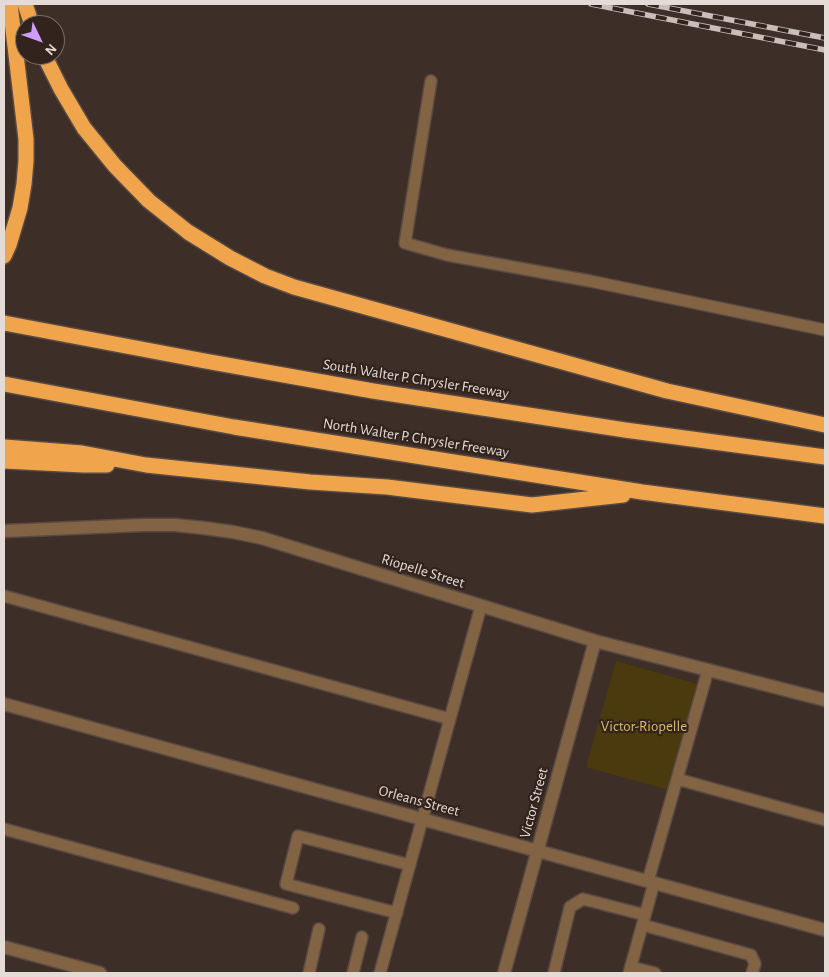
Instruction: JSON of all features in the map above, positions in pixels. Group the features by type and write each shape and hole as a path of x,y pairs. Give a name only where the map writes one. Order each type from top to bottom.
{"highway":[{"path":"4,256 20,208 26,162 26,140 10,4"},
{"path":"49,65 84,128 114,166 149,201 188,232 230,258 265,276 294,287 667,391 825,425"},
{"name":"South Walter P. Chrysler Freeway","path":"4,323 373,391 625,430 825,457"},
{"name":"North Walter P. Chrysler Freeway","path":"4,384 234,427 642,492 825,516"},
{"path":"4,447 82,453 146,464 310,482 387,487 532,505 642,492"},
{"path":"4,461 83,465 146,464"}],"street":[{"name":"Riopelle Street","path":"4,531 175,525 233,532 262,538 595,641 825,700"},
{"name":"Victor Street","path":"504,973 595,641"},
{"name":"Orleans Street","path":"4,704 825,930"},
{"path":"4,947 100,973"}],"lane":[{"path":"432,81 405,243 447,255 590,281 825,330"},
{"path":"4,596 450,719"},
{"path":"380,973 481,606"},
{"path":"655,973 630,970 644,920 651,882 677,779 708,670"},
{"path":"677,779 825,820"},
{"path":"4,829 293,908"},
{"path":"397,913 286,884 298,836 410,865"},
{"path":"554,973 570,907 584,900 751,955 755,964 752,973"},
{"path":"309,973 320,929"},
{"path":"353,973 362,937"}],"green space":[{"name":"Victor-Riopelle","path":"616,661 702,685 673,791 586,767"}],"railway":[{"path":"591,4 825,50"},
{"path":"648,4 825,38"}]}
